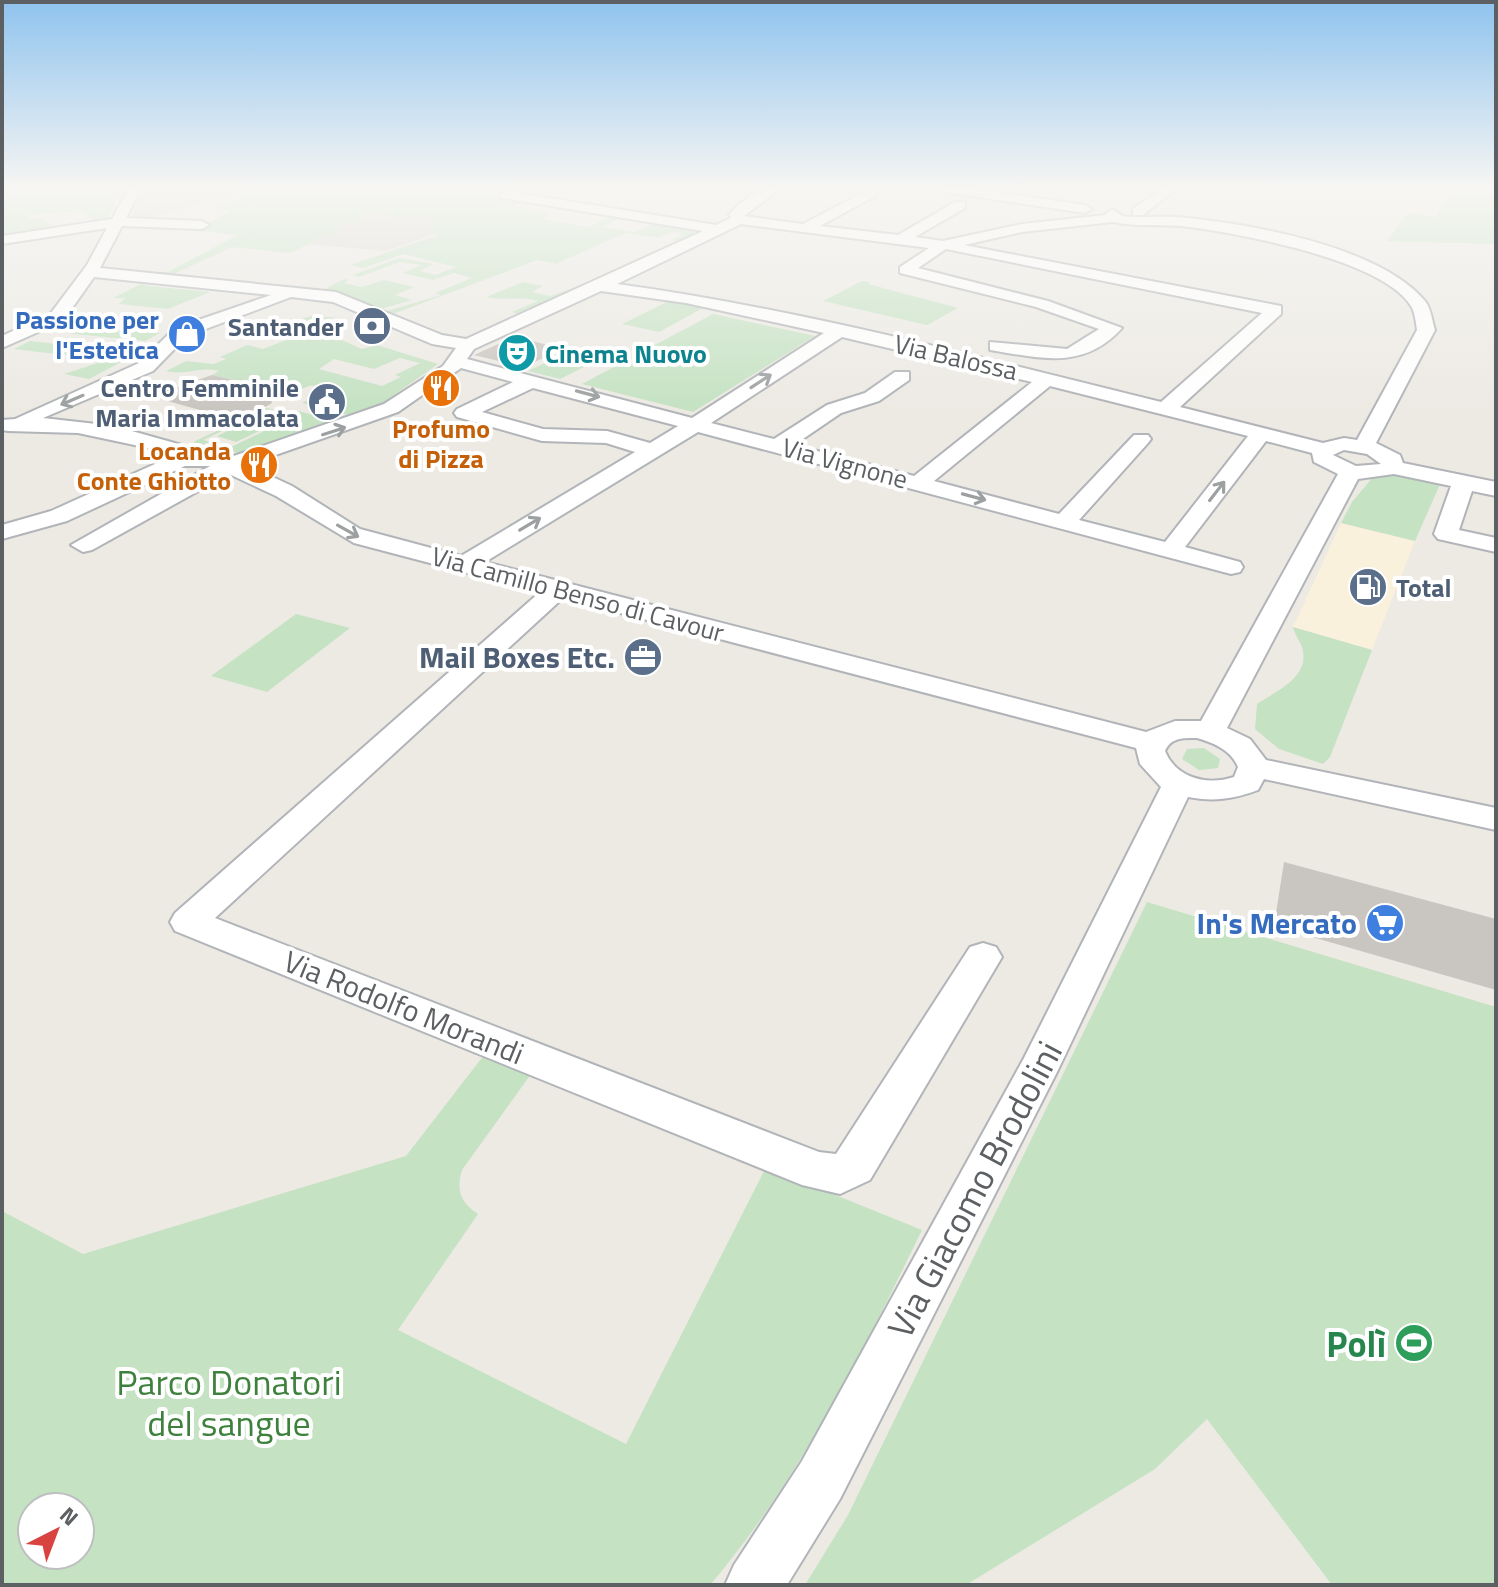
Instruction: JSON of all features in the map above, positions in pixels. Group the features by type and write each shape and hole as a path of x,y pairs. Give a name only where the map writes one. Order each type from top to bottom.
{"street":[{"path":"2,343 55,320 97,260"},
{"path":"83,545 221,461 368,419 409,398 463,354 650,260"},
{"path":"919,260 904,269 1064,310 1113,330 1065,355 1031,353 979,342"},
{"path":"1020,260 1275,310 1167,408"},
{"path":"1210,732 1426,330 1427,318 1418,300 1375,271 1347,260"},
{"name":"Via Vignone","path":"90,272 296,292 350,301 463,354 534,380 1231,567"},
{"name":"Via Balossa","path":"592,288 686,298 929,350 1323,449 1322,457 1326,461 1357,459"},
{"path":"8,426 147,367 167,352 172,339 181,332 296,292"},
{"path":"464,565 696,424 839,331"},
{"path":"929,350 952,336"},
{"path":"779,445 834,409 872,397 902,376"},
{"path":"920,482 1047,379"},
{"path":"534,380 464,413 542,435 607,437 652,450"},
{"name":"Via Camillo Benso di Cavour","path":"8,426 54,426 168,444 221,461 286,492 357,537 1152,743"},
{"path":"1171,550 1262,432"},
{"path":"1065,521 1141,439"},
{"path":"1357,459 1378,473 1392,467 1496,489"},
{"path":"2,532 59,516 180,460 221,461"},
{"path":"1463,483 1446,534 1496,545"},
{"name":"Via Rodolfo Morandi","path":"558,589 188,922 806,1166 840,1174 855,1166 983,957"},
{"path":"1174,730 1210,732 1235,742 1251,759 1254,767 1247,783 1224,791 1179,783 1151,760 1152,743 1174,730"},
{"path":"1254,767 1496,819"},
{"name":"Via Giacomo Brodolini","path":"754,1585 821,1480 1038,1070 1179,783"}],"shaded area":[{"path":"1341,523 1415,541 1372,650 1293,627"}],"green space":[{"path":"191,260 204,260 174,274 148,272 168,272"},
{"path":"364,260 386,260 364,268 350,265"},
{"path":"393,260 434,264 420,271 435,275 456,267 428,260 537,260 393,314 387,311 441,295 435,293 472,278 454,273 433,280 403,273 421,265 400,262 359,277 353,275"},
{"path":"537,260 565,260 556,264"},
{"path":"344,279 349,280 344,283 362,287 384,280 414,287 395,295 412,300 381,309 325,289"},
{"path":"862,281 958,308 927,325 823,301"},
{"path":"523,282 543,286 532,292 550,296 580,286 520,315 512,312 538,301 486,297"},
{"path":"141,284 210,292 168,309 119,304 125,298 113,298"},
{"path":"671,300 705,307 659,332 622,324"},
{"path":"321,313 321,317 337,317 327,319 337,328 324,332 362,349 377,345 438,364 394,395 397,397 356,417 302,403 330,390 321,387 268,393 261,386 212,375 219,371 166,371 186,361 214,364 226,359 220,357 247,345 263,349 314,329 294,321","holes":["400,358 420,363 395,375 401,377 382,386 319,369 334,359 374,369"]},
{"path":"713,314 815,336 693,412 582,384"},
{"path":"75,326 160,333 145,341 55,332"},
{"path":"30,341 138,353 89,379 64,374 107,360 14,349"},
{"path":"577,348 608,355 560,379 528,371"},
{"path":"267,408 291,414 298,411 340,422 238,453 193,442","holes":["268,409 293,417 229,448 203,440"]},
{"path":"262,415 282,420 236,442 217,436"},
{"path":"1389,474 1441,482 1415,541 1341,523 1352,502 1373,477"},
{"path":"296,614 350,628 267,692 211,676"},
{"path":"1293,627 1372,650 1330,757 1323,764 1279,749 1255,729 1257,704 1288,684 1303,661 1303,651"},
{"path":"1204,748 1220,759 1218,768 1199,770 1182,759 1187,749"},
{"path":"1147,902 1496,1007 1496,1585 1332,1585 1207,1419 1155,1469 966,1585 805,1585 848,1515"},
{"name":"Parco Donatori del sangue","path":"484,1055 531,1074 462,1170 459,1184 461,1195 478,1214 398,1330 626,1444 766,1167 922,1230 827,1414 772,1503 710,1585 2,1585 2,1211 83,1254 406,1156"}],"building":[{"name":"Cinema Nuovo","path":"509,339 528,340 564,349 523,367 474,355"},
{"path":"212,375 268,389 272,403 260,410 228,418 150,396"},
{"name":"In's Mercato","path":"1284,862 1496,919 1496,990 1274,926"}],"place":[{"name":"Santander","path":"372,326"},
{"name":"Passione per l'Estetica","path":"187,334"},
{"name":"Cinema Nuovo","path":"517,353"},
{"name":"Profumo di Pizza","path":"441,388"},
{"name":"Centro Femminile Maria Immacolata","path":"327,402"},
{"name":"Locanda Conte Ghiotto","path":"259,465"},
{"name":"Total","path":"1368,587"},
{"name":"Mail Boxes Etc.","path":"643,657"},
{"name":"In's Mercato","path":"1385,923"},
{"name":"Polì","path":"1414,1343"}]}
